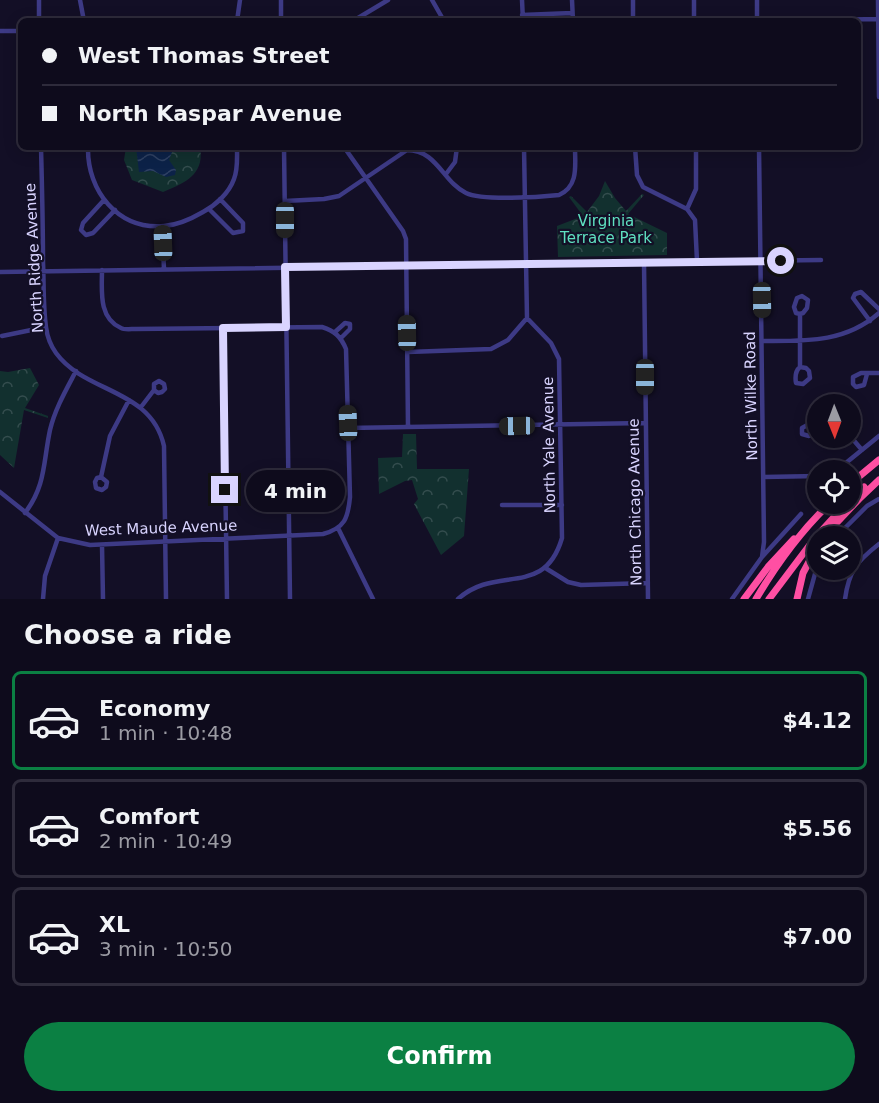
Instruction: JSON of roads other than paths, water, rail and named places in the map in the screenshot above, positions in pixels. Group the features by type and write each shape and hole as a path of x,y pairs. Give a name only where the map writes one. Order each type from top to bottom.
{"highway":[{"path":"861,475 879,460"},
{"path":"861,491 879,475"},
{"path":"833,526 879,480"},
{"path":"756,599 777,567 820,514"},
{"path":"769,599 815,538 837,514"},
{"path":"744,599 787,545 806,529"},
{"path":"797,599 807,566"}],"street":[{"path":"39,0 39,18"},
{"path":"80,0 83,18"},
{"path":"237,18 240,0"},
{"path":"281,0 281,18"},
{"path":"358,18 388,0"},
{"path":"432,0 442,18"},
{"path":"522,0 522,18"},
{"path":"572,0 573,18"},
{"path":"633,0 633,18"},
{"path":"694,0 694,18"},
{"path":"757,0 757,18"},
{"path":"878,0 879,97"},
{"path":"522,15 572,13"},
{"path":"861,19 878,19"},
{"path":"0,31 18,31"},
{"name":"North Ridge Avenue","path":"41,150 46,327 55,352 76,371 141,407 157,425 164,446 166,599"},
{"path":"88,150 92,180 104,201 115,210 140,222 162,226 185,221 209,209 220,200 234,180 237,150"},
{"path":"284,150 290,599"},
{"path":"346,150 404,231 406,239 408,427"},
{"path":"285,201 339,196 404,150"},
{"path":"413,150 427,155 460,190 474,196 559,195 566,192 573,181 575,150"},
{"path":"446,174 455,162 457,150"},
{"path":"408,352 491,349 508,340 527,318 524,150"},
{"path":"635,150 637,175 644,187 687,209 697,225 697,261"},
{"path":"687,209 696,189 696,150"},
{"name":"North Wilke Road","path":"759,150 764,477 762,557"},
{"path":"209,209 233,233 243,231 243,223 220,200"},
{"path":"104,201 83,223 82,233 86,235 93,233 115,210"},
{"path":"162,226 164,269"},
{"path":"0,272 821,260"},
{"name":"North Chicago Avenue","path":"644,262 648,599"},
{"path":"102,270 102,304 109,317 121,328 322,327 335,332 341,338 346,350 349,505 346,517 338,528 373,599"},
{"path":"763,341 799,341 852,332 870,321 879,311 861,292 855,294 853,298 870,321"},
{"path":"800,314 800,367"},
{"name":"North Yale Avenue","path":"527,318 551,343 559,360 562,538 557,555 547,570"},
{"path":"335,332 345,323 350,324 350,329 341,338"},
{"path":"0,342 1,334 46,327"},
{"path":"223,328 227,599"},
{"path":"25,513 35,500 40,488 50,428 60,400 76,371"},
{"path":"867,374 879,373"},
{"path":"141,407 154,390"},
{"path":"101,477 110,436 129,400"},
{"path":"348,428 645,423"},
{"path":"850,460 879,436"},
{"path":"764,477 807,476"},
{"name":"West Maude Avenue","path":"0,492 58,538 90,545 323,534 338,528"},
{"path":"847,526 867,506 879,499"},
{"path":"502,505 562,505"},
{"path":"732,599 762,557 801,514"},
{"path":"43,599 45,576 58,538"},
{"path":"844,599 848,577 864,556 879,544"},
{"path":"102,545 103,599"},
{"path":"458,599 481,585 525,581 547,570 568,582 581,585 648,584"},
{"path":"808,599 813,580"}],"water":[{"path":"136,150 173,150 169,160 176,170 175,175 166,177 153,171 139,172"}],"park label":[{"name":"Virginia Terrace Park","path":"606,230"}]}
